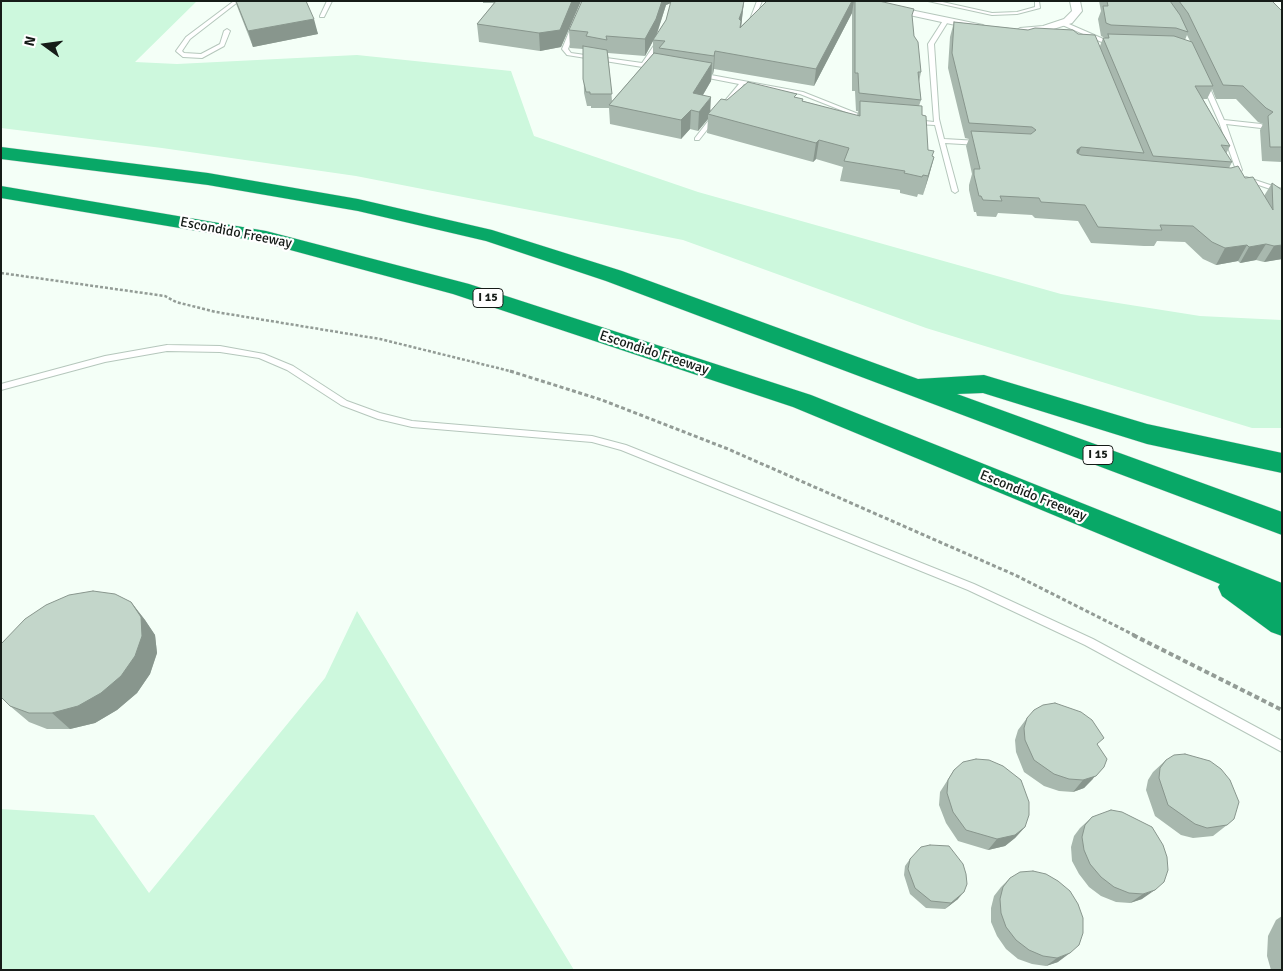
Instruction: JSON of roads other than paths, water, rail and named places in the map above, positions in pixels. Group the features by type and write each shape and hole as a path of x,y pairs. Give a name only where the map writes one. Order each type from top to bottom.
{"highway":[{"name":"I 15","path":"1,153 208,179 358,205 492,236 614,276 1282,524"},
{"name":"Escondido Freeway","path":"1,192 259,235 461,289 802,401 1282,596"},
{"path":"914,386 984,384 1147,434 1282,463"},
{"path":"1203,565 1282,623"}],"street":[{"path":"850,1 994,30"},
{"path":"1008,32 1056,27 1068,21 1077,11 1075,1"}],"lane":[{"path":"227,31 222,45 202,56 183,55 179,52 188,38 238,1"},
{"path":"322,16 330,1"},
{"path":"746,28 760,1"},
{"path":"930,1 992,14 1017,13 1038,8 1037,1"},
{"path":"578,18 565,50 568,54 664,68"},
{"path":"946,20 931,44 938,124 955,191"},
{"path":"1056,27 1115,43"},
{"path":"644,65 661,37"},
{"path":"1092,45 1106,42"},
{"path":"694,74 801,92 857,116 875,118"},
{"path":"1202,78 1222,122 1240,170 1236,175 1229,178"},
{"path":"697,139 743,82"},
{"path":"911,122 938,124"},
{"path":"1222,122 1261,126"},
{"path":"942,141 989,144"},
{"path":"1236,175 1282,191"},
{"path":"1,387 105,359 167,348 220,349 261,356 290,368 344,403 378,416 412,424 592,439 623,447 971,587 1089,642 1282,747"}]}
